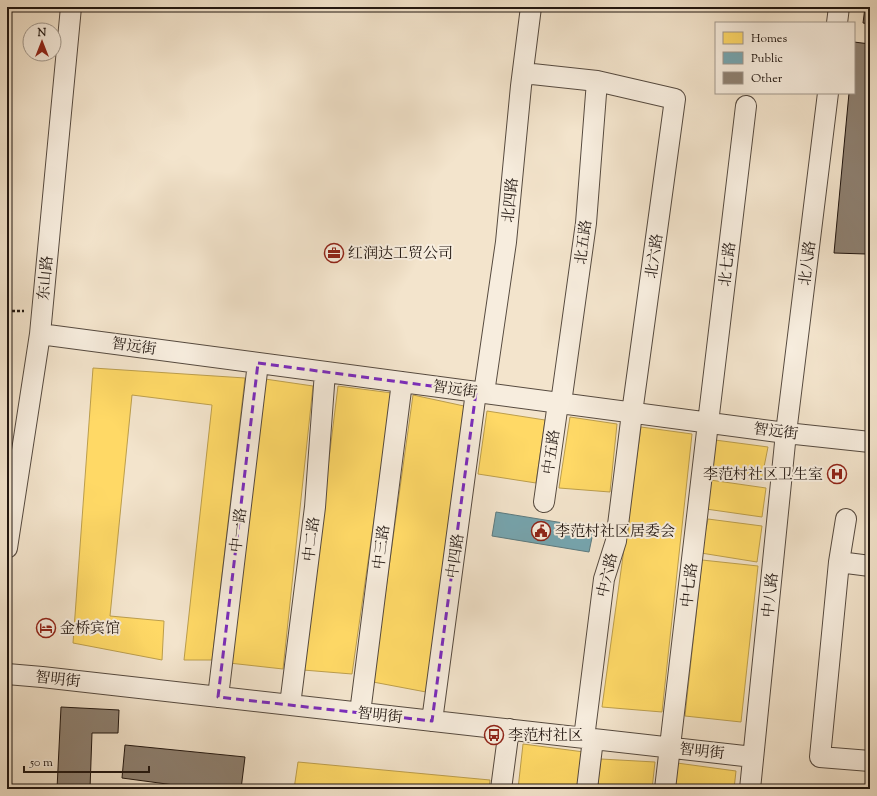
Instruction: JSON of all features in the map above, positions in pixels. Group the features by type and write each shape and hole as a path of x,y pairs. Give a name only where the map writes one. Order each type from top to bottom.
{"street":[{"name":"东山路","path":"7,548 40,334 71,7"},
{"name":"北四路","path":"480,392 506,242 531,7"},
{"path":"837,22 839,7"},
{"path":"523,73 597,81"},
{"name":"北六路","path":"597,81 675,99 632,413"},
{"name":"北五路","path":"560,403 586,223 597,81"},
{"name":"北八路","path":"786,433 828,94"},
{"name":"北七路","path":"708,423 746,106"},
{"name":"智远街","path":"40,334 708,423 870,442"},
{"name":"中一路","path":"218,697 258,363"},
{"name":"中二路","path":"290,705 315,508 325,372"},
{"name":"中三路","path":"360,713 402,382"},
{"name":"中四路","path":"432,721 480,392"},
{"name":"中五路","path":"544,502 560,403"},
{"name":"中六路","path":"587,789 589,739 604,579 616,541 632,413"},
{"name":"中七路","path":"665,789 708,423"},
{"name":"中八路","path":"750,789 786,433"},
{"path":"846,519 839,562 820,757 870,761"},
{"path":"839,562 870,566"},
{"name":"智明街","path":"7,674 754,757"},
{"path":"502,789 509,729"}],"highlighted area":[{"path":"258,363 476,392 432,721 218,697"}],"building: Homes":[{"path":"93,368 245,378 212,660 184,660 212,405 132,395 110,616 164,621 162,660 73,643"},
{"path":"265,379 313,386 283,669 229,663"},
{"path":"338,386 392,393 352,674 303,670"},
{"path":"413,395 464,406 426,692 373,682"},
{"path":"487,411 545,420 536,483 478,474"},
{"path":"570,417 617,424 610,492 559,488"},
{"path":"641,427 692,434 662,712 602,707"},
{"path":"715,440 768,447 762,477 711,471"},
{"path":"710,480 766,488 762,517 706,509"},
{"path":"708,519 762,526 757,562 701,553"},
{"path":"702,560 758,566 741,722 685,716"},
{"path":"523,744 584,752 579,789 518,789"},
{"path":"601,759 655,762 652,789 597,789"},
{"path":"298,762 490,780 489,789 294,789"},
{"path":"677,763 736,771 734,789 674,789"}],"building: Public":[{"path":"496,512 594,528 589,552 492,536"}],"building: Other":[{"path":"865,7 870,7 870,24 863,23"},
{"path":"855,42 870,44 870,227 866,254 834,253 849,94 855,94"},
{"path":"61,707 119,710 118,733 92,733 90,789 57,789"},
{"path":"125,745 245,757 241,789 204,789 122,778"}],"place":[{"name":"红润达工贸公司","path":"334,253"},
{"name":"李范村社区卫生室","path":"837,474"},
{"name":"李范村社区居委会","path":"541,531"},
{"name":"金桥宾馆","path":"46,628"},
{"name":"李范村社区","path":"494,735"}]}
